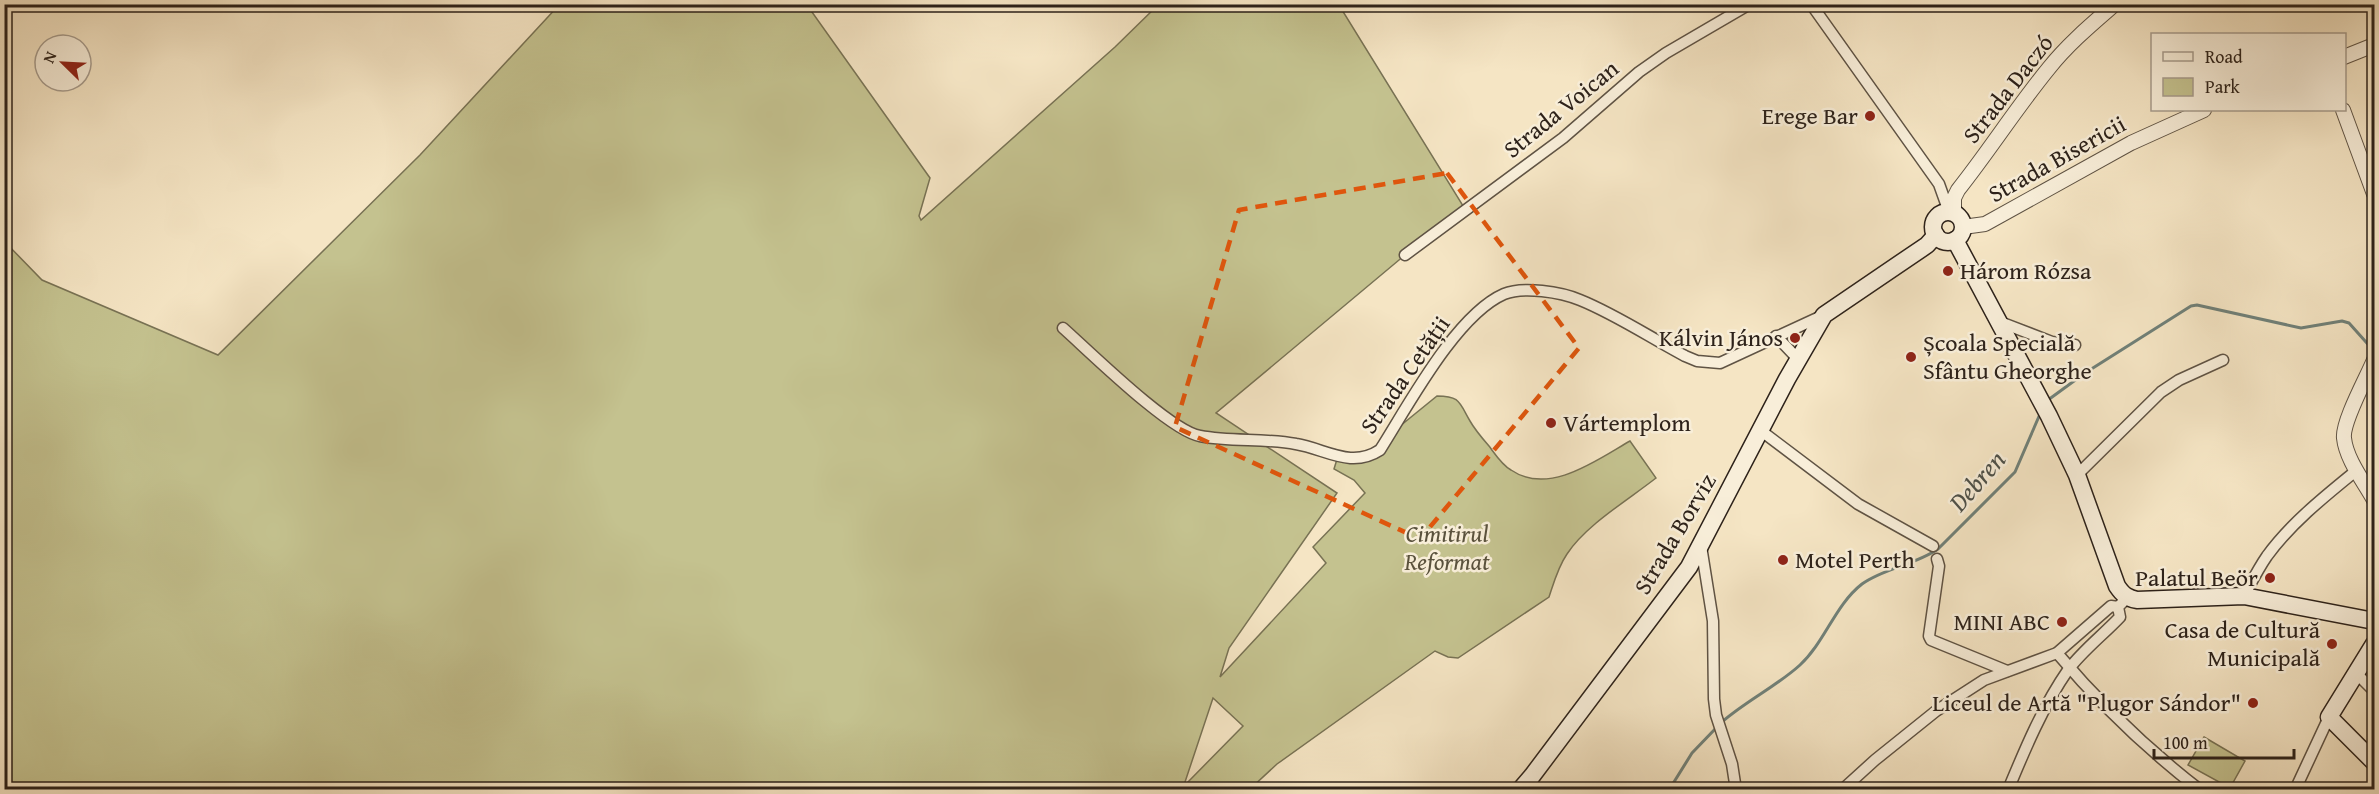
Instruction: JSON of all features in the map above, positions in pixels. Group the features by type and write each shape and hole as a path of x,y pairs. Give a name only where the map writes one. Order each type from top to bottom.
{"main road":[{"path":"1956,223 1947,242 1936,235 1933,226 1937,217 1956,223 2000,322 2049,416 2076,475 2123,603 2137,600 2244,596 2374,621"},
{"path":"1824,315 1927,244 1936,235"},
{"name":"Strada Borviz","path":"1520,789 1676,586 1701,546 1760,430 1824,315"},
{"path":"2374,644 2329,717 2374,762"}],"street":[{"name":"Strada Voican","path":"1405,255 1563,138 1648,66 1750,4"},
{"path":"1811,4 1939,184 1956,223"},
{"name":"Strada Daczó","path":"1956,223 1954,198 1958,190 2049,68 2070,45 2115,4"},
{"path":"2346,56 2374,45"},
{"name":"Strada Bisericii","path":"1956,223 1984,224 2131,143 2202,111"},
{"path":"2343,111 2374,194"},
{"name":"Strada Cetății","path":"1063,328 1163,415 1194,435 1297,444 1343,458 1357,459 1369,458 1380,450 1449,343 1467,322 1504,294 1530,291 1555,293 1580,300 1698,361 1720,363 1824,315"},
{"path":"2000,322 2052,342 2075,345"},
{"path":"1776,336 1798,359"},
{"path":"2076,475 2161,392 2179,380 2223,360"},
{"path":"2373,363 2344,430 2347,450 2374,500"},
{"path":"1760,430 1858,504 1933,546"},
{"path":"2244,596 2259,568 2277,544 2320,500 2357,470"},
{"path":"1701,546 1713,621 1713,683 1716,715 1732,764 1736,789"},
{"path":"1937,560 1939,566 1929,636 1931,640 2007,671"},
{"path":"1842,789 1936,711 1984,680 2057,653 2111,606 2123,603 2121,617 2070,668 2043,713 2008,789"},
{"path":"2057,653 2147,747 2200,789"},
{"path":"2355,672 2374,691"},
{"path":"2295,789 2329,717"}],"highlighted area":[{"path":"1447,173 1579,348 1420,539 1175,427 1239,210"}],"green space":[{"name":"Cimitirul Reformat","path":"559,5 807,5 930,178 919,216 921,220 1115,47 1158,5 1339,5 1465,209 1405,255 1216,413 1337,493 1229,648 1220,677 1326,563 1313,547 1365,493 1354,480 1334,469 1338,456 1357,461 1437,396 1450,397 1458,401 1476,431 1502,462 1511,470 1526,477 1541,479 1572,472 1630,441 1656,478 1608,513 1575,543 1561,564 1549,597 1458,658 1448,657 1435,651 1277,764 1250,789 5,789 4,241 42,280 218,355 420,155","holes":["1213,698 1243,726 1185,785 1184,785"]},
{"path":"2204,737 2245,761 2230,788 2188,765"}],"waterway":[{"name":"Debren","path":"2048,400 2085,373 2191,306 2197,305 2301,328 2342,321 2349,323 2374,351"},
{"name":"Debren","path":"1722,722 1800,665 1816,646 1844,602 1862,584 1938,549 2015,472 2040,414"},
{"name":"Debren","path":"1669,790 1692,753 1717,727"}],"place":[{"name":"Erege Bar","path":"1870,116"},
{"name":"Három Rózsa","path":"1948,271"},
{"name":"Kálvin János","path":"1795,338"},
{"name":"Școala Specială Sfântu Gheorghe","path":"1911,357"},
{"name":"Vártemplom","path":"1551,423"},
{"name":"Motel Perth","path":"1783,560"},
{"name":"Palatul Beör","path":"2270,578"},
{"name":"MINI ABC","path":"2062,622"},
{"name":"Casa de Cultură Municipală","path":"2332,644"},
{"name":"Liceul de Artă \"Plugor Sándor\"","path":"2253,703"}]}
